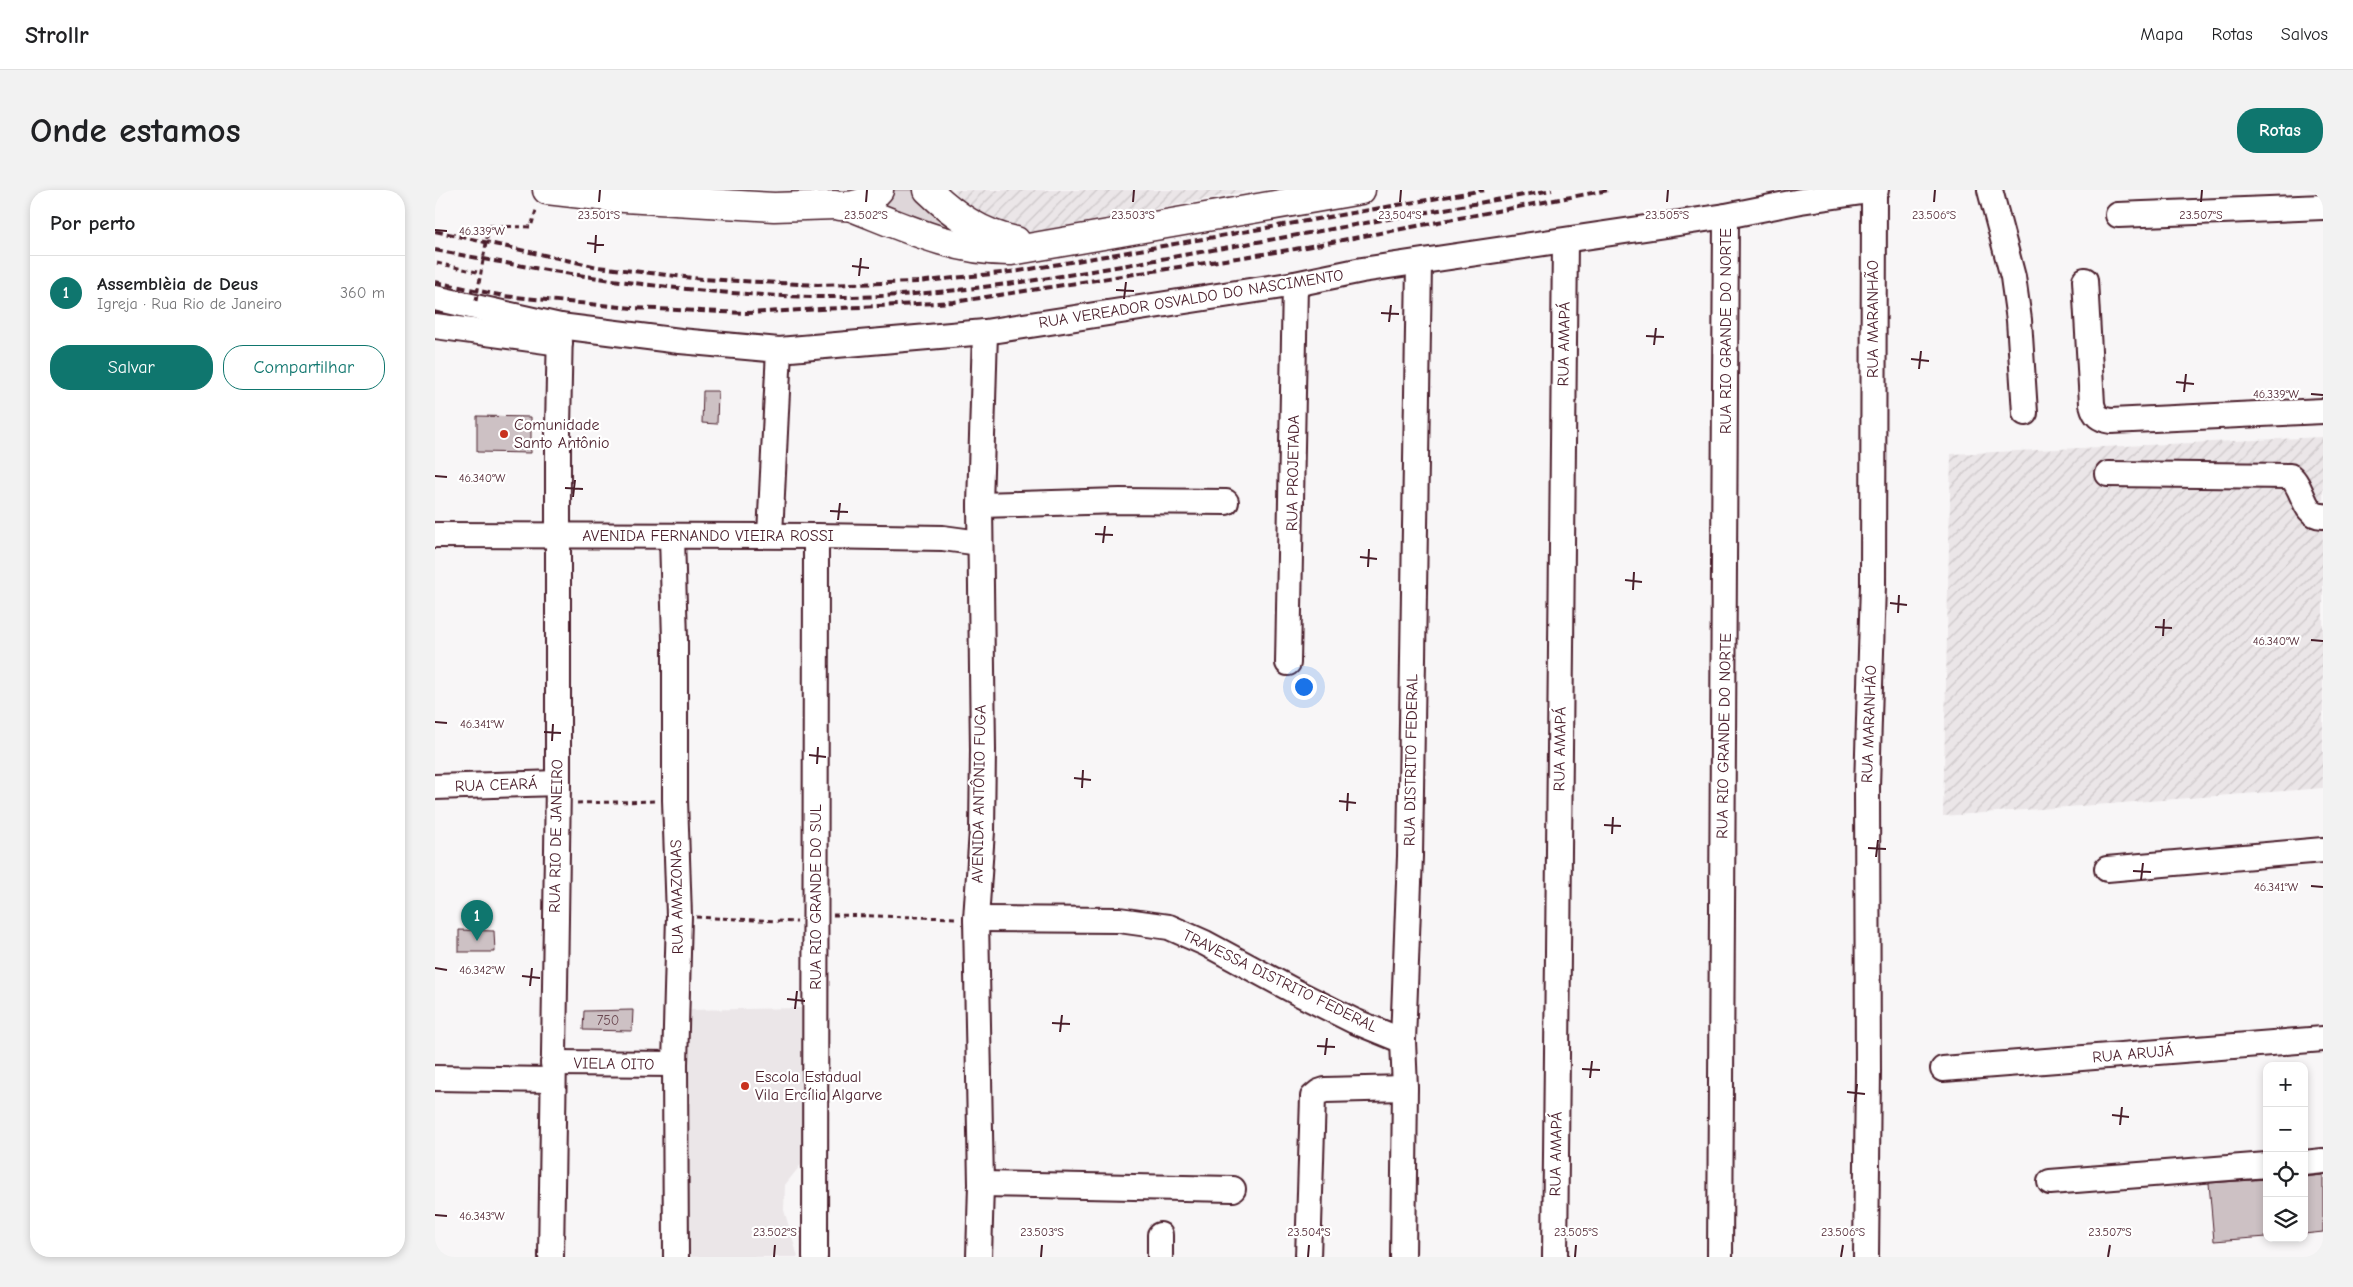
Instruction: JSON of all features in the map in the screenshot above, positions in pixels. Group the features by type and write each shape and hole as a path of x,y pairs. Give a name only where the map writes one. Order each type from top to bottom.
{"main road":[{"path":"547,190 608,197 774,207 842,206 862,203 879,190"},
{"path":"745,205 775,190"},
{"path":"811,190 822,200 920,234 981,250 1011,252 1130,229 1361,190"},
{"path":"929,190 961,218 990,234 1045,246"}],"street":[{"name":"RUA VEREADOR OSVALDO DO NASCIMENTO","path":"435,298 504,313 560,334 680,340 779,350 985,332 1295,284 1362,270 1727,216 1801,201 1875,190"},
{"name":"RUA MARANHÃO","path":"1866,1257 1868,1072 1867,787 1873,584 1875,190"},
{"path":"1990,190 2013,277 2019,320 2025,413"},
{"path":"2119,215 2323,207"},
{"name":"RUA RIO GRANDE DO NORTE","path":"1720,1257 1727,216"},
{"name":"RUA AMAPÁ","path":"1555,1257 1565,241"},
{"name":"RUA DISTRITO FEDERAL","path":"1403,1257 1405,1088 1403,1041 1410,856 1419,262"},
{"path":"2085,280 2092,404 2095,413 2100,419 2111,421 2323,411 2323,399"},
{"name":"RUA PROJETADA","path":"1288,663 1295,284"},
{"path":"435,326 560,334"},
{"name":"AVENIDA ANTÔNIO FUGA","path":"979,1257 981,1184 976,919 983,750 980,543 988,505 985,332"},
{"name":"RUA RIO DE JANEIRO","path":"551,1257 560,334"},
{"path":"770,536 779,350"},
{"path":"2108,474 2291,476 2297,482 2309,512 2323,516"},
{"path":"988,505 1120,501 1226,502"},
{"name":"AVENIDA FERNANDO VIEIRA ROSSI","path":"435,535 816,536 943,538 980,543"},
{"name":"RUA RIO GRANDE DO SUL","path":"815,1257 816,536"},
{"name":"RUA AMAZONAS","path":"673,537 675,800 679,916 675,1064 676,1257"},
{"name":"RUA CEARÁ","path":"435,787 557,793"},
{"path":"2107,869 2323,850"},
{"name":"TRAVESSA DISTRITO FEDERAL","path":"976,919 1119,920 1169,927 1205,943 1295,992 1354,1021 1403,1041"},
{"name":"RUA ARUJÁ","path":"1943,1069 2323,1039"},
{"name":"VIELA OITO","path":"435,1078 675,1064"},
{"path":"435,1070 435,1090"},
{"path":"1308,1257 1313,1097 1325,1090 1405,1088"},
{"path":"2308,1163 2323,1161"},
{"path":"2050,1182 2263,1166"},
{"path":"981,1184 1233,1189"}],"path":[{"path":"476,301 489,226 531,228"},
{"path":"437,263 481,273"},
{"path":"557,793 675,800"},
{"path":"679,916 815,919 976,919"}],"shaded area":[{"path":"887,190 915,190 958,237 880,212"},
{"path":"954,190 1244,190 1244,192 1034,232 1007,230 974,214"},
{"path":"2323,437 2323,788 1943,816 1951,454"},
{"name":"Escola Estadual Vila Ercília Algarve","path":"803,1008 803,1162 785,1185 784,1210 798,1257 689,1257 687,1010"}],"building":[{"path":"703,391 718,391 717,424 702,423"},
{"name":"Comunidade Santo Antônio","path":"477,416 531,417 531,453 477,452"},
{"path":"459,930 494,931 495,952 459,952"},
{"path":"633,1010 632,1031 583,1030 584,1011"},
{"path":"2323,1175 2323,1232 2308,1234 2308,1177"},
{"path":"2263,1179 2263,1237 2214,1241 2209,1183"}],"railway":[{"path":"435,231 598,267 702,279 818,285 917,282 1019,271 1484,190"},
{"path":"435,250 578,275 673,288 770,295 863,297 954,290 1044,279 1552,190"},
{"path":"435,282 504,296 632,308 746,313 954,302 1295,249 1608,190"}],"place":[{"name":"Comunidade Santo Antônio","path":"504,434"},
{"name":"Assemblèia de Deus","path":"477,941"},
{"name":"Escola Estadual Vila Ercília Algarve","path":"745,1086"}]}
